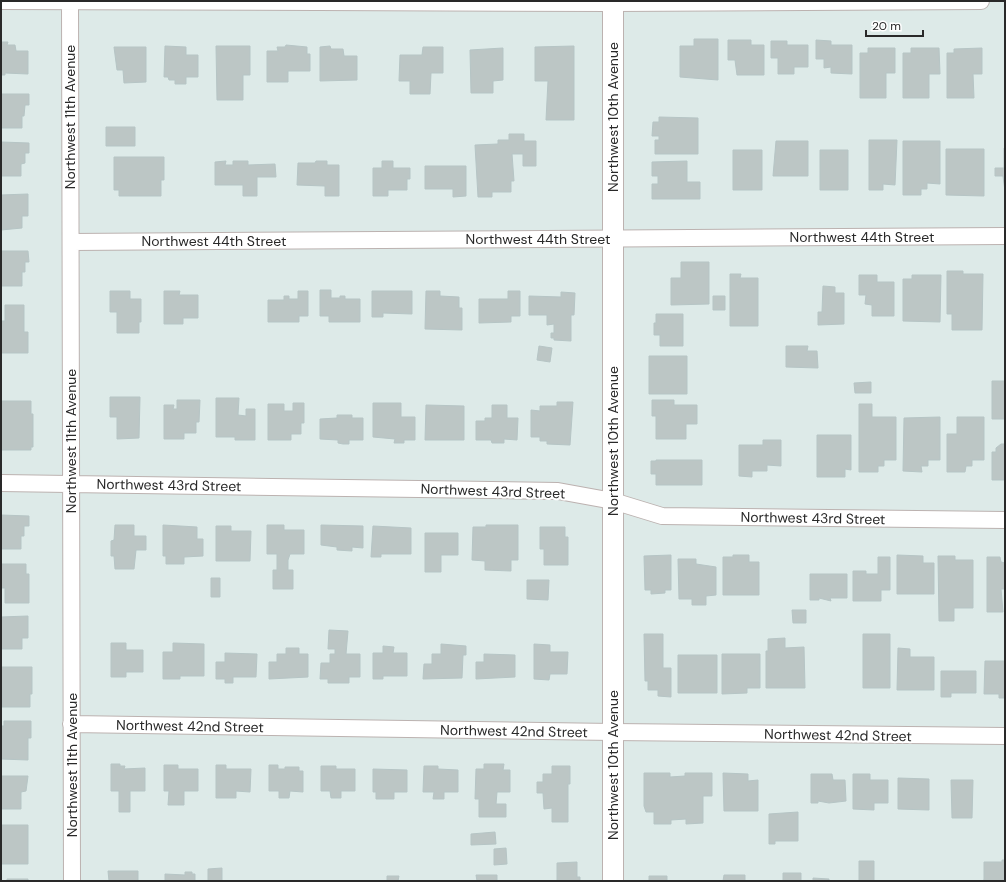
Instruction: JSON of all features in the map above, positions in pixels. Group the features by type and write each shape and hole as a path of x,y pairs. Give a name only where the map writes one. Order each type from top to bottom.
{"street":[{"path":"1,1 981,1"},
{"name":"Northwest 11th Avenue","path":"70,2 72,881"},
{"name":"Northwest 10th Avenue","path":"612,881 613,2"},
{"name":"Northwest 44th Street","path":"71,242 1005,236"},
{"name":"Northwest 43rd Street","path":"1,483 558,491 613,501 662,516 1005,520"},
{"name":"Northwest 42nd Street","path":"71,724 1005,736"}],"building":[{"path":"694,39 718,39 718,80 680,77 680,46 694,46"},
{"path":"728,40 751,40 751,45 764,45 764,75 737,75 735,60 728,60"},
{"path":"816,40 831,41 831,45 852,45 852,74 831,73 831,67 824,68 824,59 816,59"},
{"path":"771,41 787,41 787,45 808,45 808,67 794,67 794,74 778,74 778,58 771,58"},
{"path":"1,42 8,42 7,45 15,45 16,51 28,51 28,74 5,73 5,75 1,75"},
{"path":"286,45 307,47 307,54 310,54 310,71 288,71 288,82 267,82 267,51 278,51 277,47 285,47"},
{"path":"165,46 186,47 186,55 198,55 198,77 186,77 186,84 175,84 175,80 169,80 168,77 164,77"},
{"path":"216,46 250,46 250,75 243,75 243,100 217,100"},
{"path":"330,46 331,49 343,49 344,56 357,56 357,80 320,81 320,47"},
{"path":"574,46 574,120 546,120 548,81 535,81 535,47"},
{"path":"114,47 146,47 146,82 124,83 123,70 117,70"},
{"path":"423,47 443,47 443,73 431,73 430,94 410,94 410,81 399,81 400,55 422,55"},
{"path":"503,48 503,80 493,81 493,93 471,93 470,50"},
{"path":"868,48 895,48 895,73 886,73 886,98 860,98 860,53 868,53"},
{"path":"911,48 939,48 940,74 929,74 929,98 903,98 903,53 911,53"},
{"path":"982,48 982,74 973,74 974,98 947,98 947,53 954,53 954,49"},
{"path":"1,94 29,94 29,105 25,105 24,116 22,116 22,128 1,128"},
{"path":"659,117 698,118 698,154 655,154 655,140 659,140 659,136 652,136 653,122 659,122"},
{"path":"106,127 135,127 135,146 106,146"},
{"path":"509,134 524,134 524,141 536,141 536,166 523,166 523,154 512,154 514,181 511,181 511,192 492,192 492,197 478,197 475,145 498,144 498,140 509,140"},
{"path":"869,140 897,140 895,185 883,184 883,190 869,190"},
{"path":"776,141 808,141 808,176 773,176"},
{"path":"903,141 940,141 940,184 927,183 927,189 921,189 921,195 903,195"},
{"path":"1,142 29,143 29,153 25,153 25,163 21,164 21,176 1,176"},
{"path":"1004,148 1005,191 1003,176 995,176 995,168 1004,168"},
{"path":"946,149 984,149 984,196 946,195"},
{"path":"733,150 762,150 762,190 733,190"},
{"path":"820,150 848,150 848,190 820,190"},
{"path":"114,157 164,157 164,180 161,180 161,196 119,196 119,190 114,190"},
{"path":"226,161 225,165 233,165 233,161 248,161 248,165 275,164 276,177 257,177 257,196 243,196 243,185 215,185 215,162"},
{"path":"316,161 327,161 327,165 339,165 339,196 325,196 325,186 297,185 298,163 315,163"},
{"path":"382,161 393,161 393,168 410,168 410,179 407,179 407,190 388,190 388,196 373,196 373,168 382,168"},
{"path":"687,161 687,182 700,182 700,199 652,199 652,184 658,184 658,176 652,176 652,162"},
{"path":"425,166 466,166 466,196 453,197 453,189 425,189"},
{"path":"28,194 28,216 22,216 22,228 1,230 1,195"},
{"path":"1,251 28,251 29,262 25,262 25,272 22,272 22,286 1,286"},
{"path":"681,262 709,262 709,304 671,305 671,278 681,278"},
{"path":"947,271 963,271 963,274 983,274 982,330 952,330 952,314 947,314"},
{"path":"730,274 741,274 740,278 758,278 758,326 730,326"},
{"path":"859,275 877,275 877,282 894,282 894,316 872,316 872,305 865,304 866,295 859,295"},
{"path":"912,275 941,275 940,322 903,321 903,279 912,279"},
{"path":"823,286 835,287 835,293 844,293 844,324 818,325 818,312 822,312"},
{"path":"320,290 331,290 331,298 340,298 340,296 345,296 345,299 360,299 360,322 329,322 329,316 320,316"},
{"path":"110,291 130,291 130,299 141,299 141,322 139,322 139,333 117,333 117,312 110,312"},
{"path":"164,291 180,291 179,295 198,295 198,318 183,318 183,324 164,324"},
{"path":"298,291 308,291 308,316 299,316 299,322 268,322 268,300 284,300 284,296 289,296 289,299 298,299"},
{"path":"372,291 412,291 412,314 383,313 383,317 372,317"},
{"path":"426,291 440,291 440,296 459,297 459,308 462,308 462,330 425,329"},
{"path":"508,291 520,291 520,316 511,316 511,322 479,323 479,299 508,299"},
{"path":"561,292 575,293 574,315 571,315 571,341 554,340 554,338 551,338 551,333 554,333 554,324 547,325 547,315 529,315 529,296 561,297"},
{"path":"713,296 725,296 725,310 713,310"},
{"path":"5,305 24,305 24,332 28,332 28,353 1,353 1,321 5,321"},
{"path":"656,314 683,314 683,346 660,346 660,335 654,335"},
{"path":"539,346 552,348 550,362 537,360"},
{"path":"786,346 808,346 807,351 817,351 818,368 786,367"},
{"path":"649,356 687,356 687,394 649,394"},
{"path":"992,381 1005,381 1005,419 992,419"},
{"path":"871,382 871,393 855,393 854,383"},
{"path":"110,397 140,397 139,438 117,439 117,417 110,417"},
{"path":"216,398 239,398 238,415 246,416 246,409 255,409 255,440 235,440 235,437 216,437"},
{"path":"177,400 200,400 199,422 196,422 196,433 184,433 184,439 164,439 164,405 174,405 173,409 177,409"},
{"path":"652,400 674,400 674,405 697,405 697,424 686,424 686,439 656,439 656,416 652,416"},
{"path":"1,401 31,401 31,414 33,414 33,447 31,447 31,450 1,450"},
{"path":"557,402 573,402 570,445 547,444 547,441 540,441 540,437 531,437 531,410 540,411 540,406 557,406"},
{"path":"293,403 304,403 304,423 301,423 301,434 291,434 291,440 268,440 268,404 284,404 284,411 293,411"},
{"path":"373,403 401,403 401,417 415,417 415,440 404,440 404,443 394,443 395,439 373,437"},
{"path":"859,404 872,404 872,417 896,417 896,460 884,460 884,466 878,466 878,472 859,472"},
{"path":"426,405 464,406 464,440 425,440"},
{"path":"492,405 507,405 507,418 518,418 517,440 504,439 504,443 492,443 491,440 476,440 476,421 485,421 485,418 492,418"},
{"path":"337,415 352,415 352,418 363,418 363,440 349,440 349,444 343,444 338,443 338,440 320,439 320,419 337,418"},
{"path":"940,417 940,460 928,460 928,466 921,466 922,472 903,471 904,418"},
{"path":"957,417 984,417 984,460 972,460 972,466 966,466 965,472 947,472 947,434 957,434"},
{"path":"817,435 851,435 851,470 845,469 845,477 817,477"},
{"path":"763,440 781,440 781,466 767,465 767,471 752,471 752,477 739,476 739,445 763,445"},
{"path":"1001,444 1005,444 1005,480 992,480 992,452 996,452 996,448"},
{"path":"702,460 702,485 656,485 656,474 651,474 651,461"},
{"path":"1,515 29,516 29,526 24,526 24,536 21,536 21,549 1,549"},
{"path":"115,525 134,525 134,536 146,536 146,550 136,550 134,569 115,569 114,556 111,556 111,541 114,540"},
{"path":"163,525 197,527 197,539 203,539 203,556 184,557 184,564 166,564 166,556 163,556"},
{"path":"267,525 284,525 284,530 304,530 304,554 290,554 288,560 288,570 293,570 293,589 273,589 273,570 277,570 277,554 267,554"},
{"path":"321,525 363,526 363,548 352,547 352,551 337,550 337,547 321,545"},
{"path":"486,525 518,525 518,560 511,560 511,571 485,570 485,561 472,560 473,527 486,527"},
{"path":"216,526 231,526 231,531 251,531 250,561 216,561"},
{"path":"373,526 411,528 411,554 381,554 381,557 371,557"},
{"path":"540,527 565,527 565,537 568,537 568,565 544,565 544,549 540,549"},
{"path":"425,533 458,533 458,555 441,555 441,572 425,572"},
{"path":"671,555 671,590 665,590 665,593 651,594 651,590 645,590 644,556"},
{"path":"733,555 749,555 749,562 759,562 759,595 723,595 723,557 733,557"},
{"path":"897,555 923,556 923,563 934,563 934,594 897,594"},
{"path":"938,556 955,556 955,560 973,560 973,608 954,608 954,621 939,621"},
{"path":"878,557 890,557 890,590 881,590 881,601 853,601 853,571 866,571 866,574 878,574"},
{"path":"987,557 1000,557 1001,562 1005,563 1005,589 1001,589 1003,612 987,612"},
{"path":"678,559 696,559 696,564 716,567 716,595 706,596 706,605 692,605 692,599 679,599"},
{"path":"1,564 26,564 26,574 29,574 29,603 5,603 5,588 1,588"},
{"path":"810,574 847,574 847,598 830,598 831,601 819,598 819,600 810,600"},
{"path":"211,578 220,578 220,597 211,597"},
{"path":"527,580 549,580 548,600 527,599"},
{"path":"792,610 806,610 806,623 793,623"},
{"path":"28,616 28,638 22,638 22,649 1,649 1,617"},
{"path":"329,630 348,631 346,654 360,654 360,677 349,677 349,683 328,683 328,679 320,679 321,663 330,663 330,654 335,654 335,649 328,649"},
{"path":"644,634 663,634 663,668 671,668 671,697 658,696 658,690 648,690 648,681 645,681"},
{"path":"863,634 890,634 890,688 863,688"},
{"path":"785,638 785,648 804,647 805,688 766,688 766,651 768,651 768,639"},
{"path":"111,643 126,643 126,650 143,650 143,672 126,672 126,677 111,677"},
{"path":"173,643 204,644 204,676 180,676 180,679 163,679 163,652 173,652"},
{"path":"441,644 466,646 466,655 463,655 462,678 423,679 424,664 432,664 432,654 441,654"},
{"path":"534,644 550,645 550,652 568,652 567,674 550,674 549,680 534,679"},
{"path":"383,646 394,647 393,653 407,653 407,676 383,676 383,679 373,679 373,653 383,653"},
{"path":"286,648 299,648 299,654 308,654 308,677 269,679 269,662 277,662 277,654 286,654"},
{"path":"898,648 910,649 910,657 934,657 934,690 897,690"},
{"path":"225,653 257,654 256,677 233,677 233,683 225,683 225,679 216,679 216,662 225,662"},
{"path":"484,654 515,655 515,677 476,679 476,662 484,662"},
{"path":"722,654 760,654 760,688 747,688 747,693 722,694"},
{"path":"678,655 717,655 717,693 678,693"},
{"path":"985,661 1005,661 1005,698 999,698 999,694 984,694"},
{"path":"1,667 32,667 32,694 30,694 30,707 2,707"},
{"path":"941,671 976,671 976,693 951,693 951,697 941,697"},
{"path":"4,721 31,721 31,738 28,738 28,760 1,759 1,726 4,726"},
{"path":"111,764 120,764 120,766 125,766 124,769 145,768 145,791 130,791 130,812 119,812 119,791 111,791"},
{"path":"484,764 504,764 503,770 510,770 510,792 497,792 496,804 506,804 506,817 479,817 479,799 475,799 476,769 484,769"},
{"path":"164,765 178,765 178,769 198,769 198,791 184,791 184,805 168,805 169,791 164,791"},
{"path":"216,765 226,765 226,769 251,769 250,792 236,791 236,798 216,798"},
{"path":"269,765 278,765 278,769 285,769 285,767 299,767 299,771 303,771 303,792 290,791 289,798 279,798 279,791 269,791"},
{"path":"321,766 336,766 336,769 355,769 355,791 341,791 341,798 331,798 330,791 321,791"},
{"path":"424,766 438,766 438,769 458,770 458,792 444,792 444,799 433,799 434,792 423,792"},
{"path":"552,766 570,766 570,784 568,784 568,822 552,822 552,808 544,809 543,793 537,793 537,782 543,782 543,774 552,774"},
{"path":"373,769 407,770 407,792 394,792 394,799 376,799 376,792 373,792"},
{"path":"644,773 670,773 670,777 685,776 685,773 712,773 712,796 703,796 703,823 686,824 686,819 671,820 671,824 654,824 654,812 646,812 644,806"},
{"path":"723,773 748,774 748,781 758,780 758,811 724,811"},
{"path":"811,774 832,774 833,780 845,780 846,801 829,803 818,801 818,803 811,803"},
{"path":"853,774 870,774 870,780 888,780 888,803 874,803 874,810 853,809"},
{"path":"1,776 28,776 26,791 21,792 21,809 1,809"},
{"path":"898,778 929,779 929,810 898,809"},
{"path":"951,780 973,780 972,818 952,818"},
{"path":"798,812 798,841 775,841 775,844 769,844 769,814"},
{"path":"1,825 28,825 28,864 1,864"},
{"path":"495,832 496,844 471,845 471,834"},
{"path":"506,848 507,864 494,865 494,849"},
{"path":"1002,860 1005,860 1005,881 982,881 984,880 984,862 1002,862"},
{"path":"859,861 874,861 874,881 859,881"},
{"path":"577,862 577,877 580,877 580,881 557,881 557,863"},
{"path":"222,868 222,881 208,881 208,869"},
{"path":"108,871 138,871 138,881 109,881"},
{"path":"185,872 192,872 192,874 195,874 195,881 165,881 165,874 185,875"},
{"path":"783,873 801,873 801,881 783,881"},
{"path":"476,875 497,875 497,881 477,881"},
{"path":"724,875 745,875 745,881 723,881"},
{"path":"387,876 399,876 398,881 387,881"},
{"path":"649,876 667,876 667,881 649,881"},
{"path":"813,878 829,879 829,881 813,881"},
{"path":"7,879 28,879 28,881 7,881"}]}
